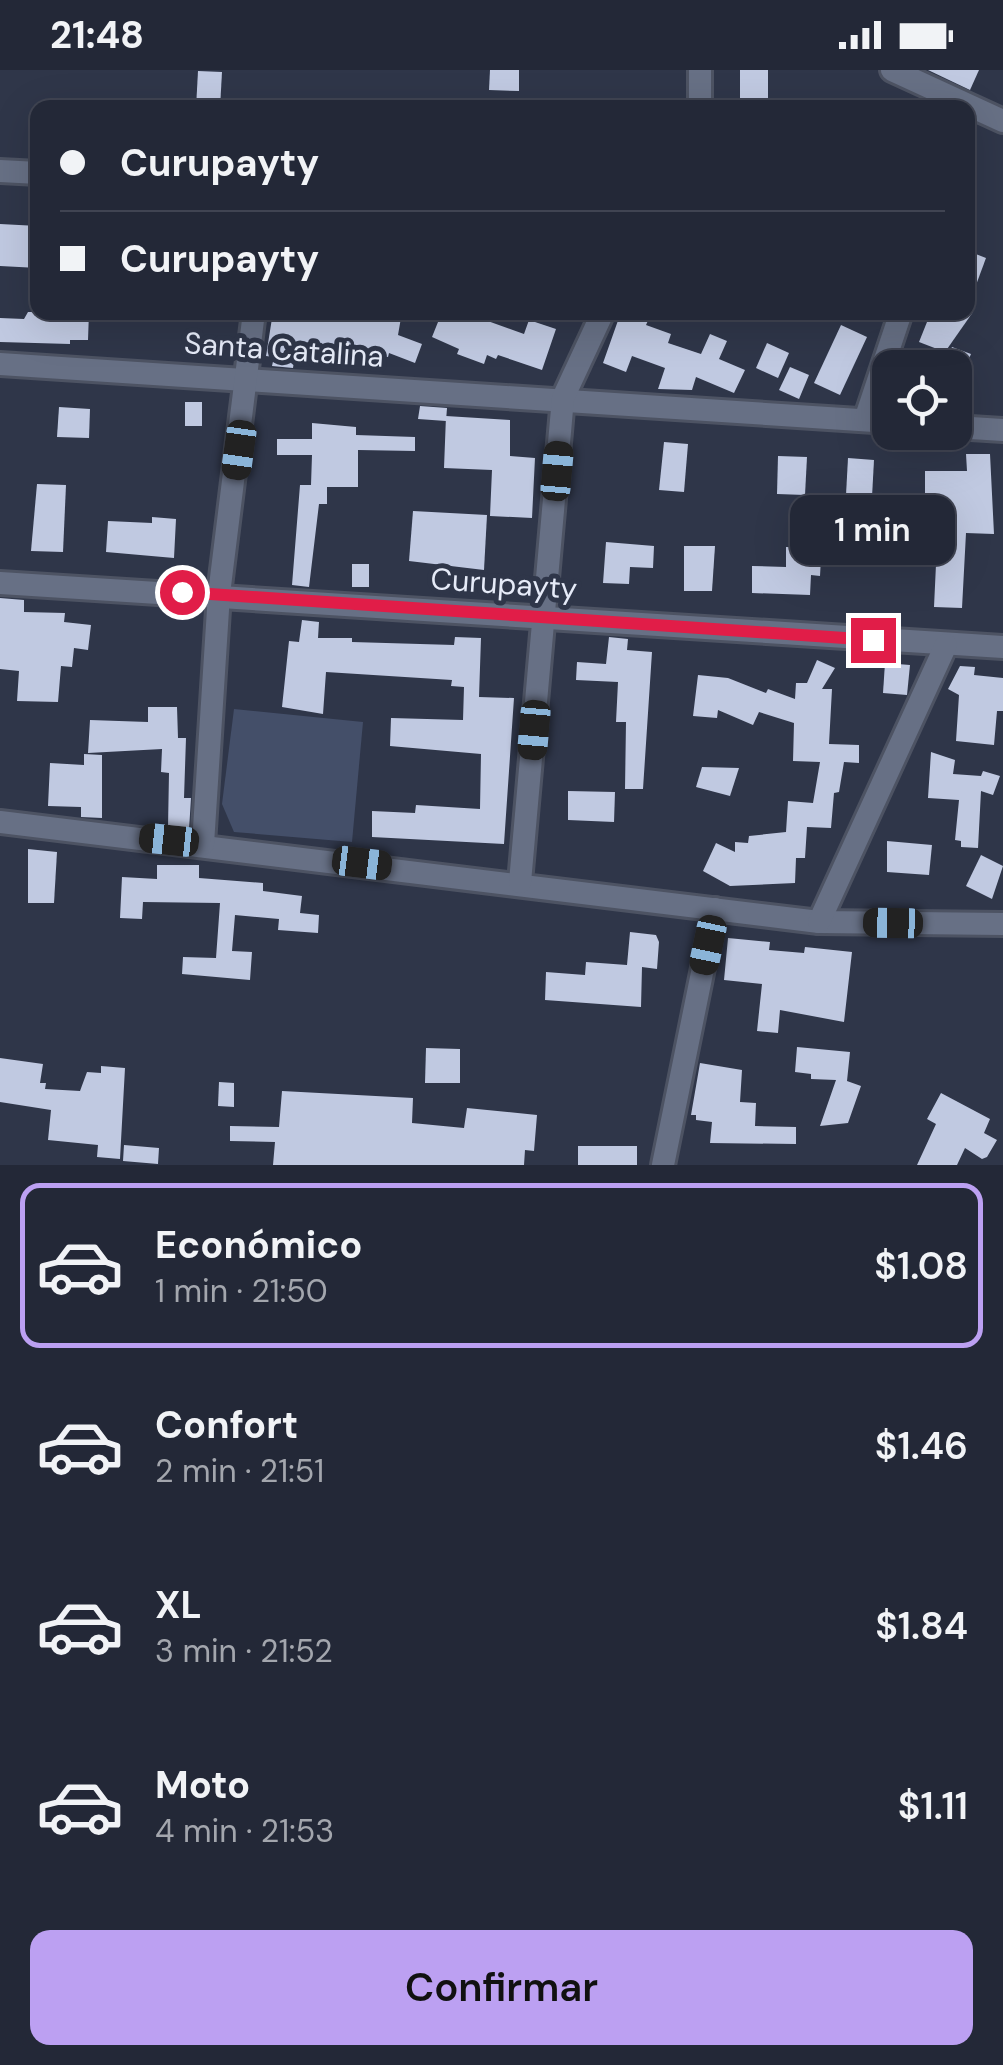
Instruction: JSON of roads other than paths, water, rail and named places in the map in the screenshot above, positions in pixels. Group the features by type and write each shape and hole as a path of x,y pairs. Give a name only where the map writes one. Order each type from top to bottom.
{"street":[{"path":"700,70 700,100"},
{"path":"892,70 949,100"},
{"path":"975,113 1003,121"},
{"path":"0,170 30,172"},
{"path":"203,844 219,594 250,377 254,320"},
{"path":"520,882 564,398 599,320"},
{"path":"865,420 898,320"},
{"name":"Santa Catalina","path":"0,364 250,377 872,421"},
{"path":"972,428 1003,430"},
{"name":"Curupayty","path":"0,584 219,594 1003,647"},
{"path":"819,922 946,645"},
{"path":"0,822 520,882 819,922 1003,924"},
{"path":"663,1165 715,909"}]}
